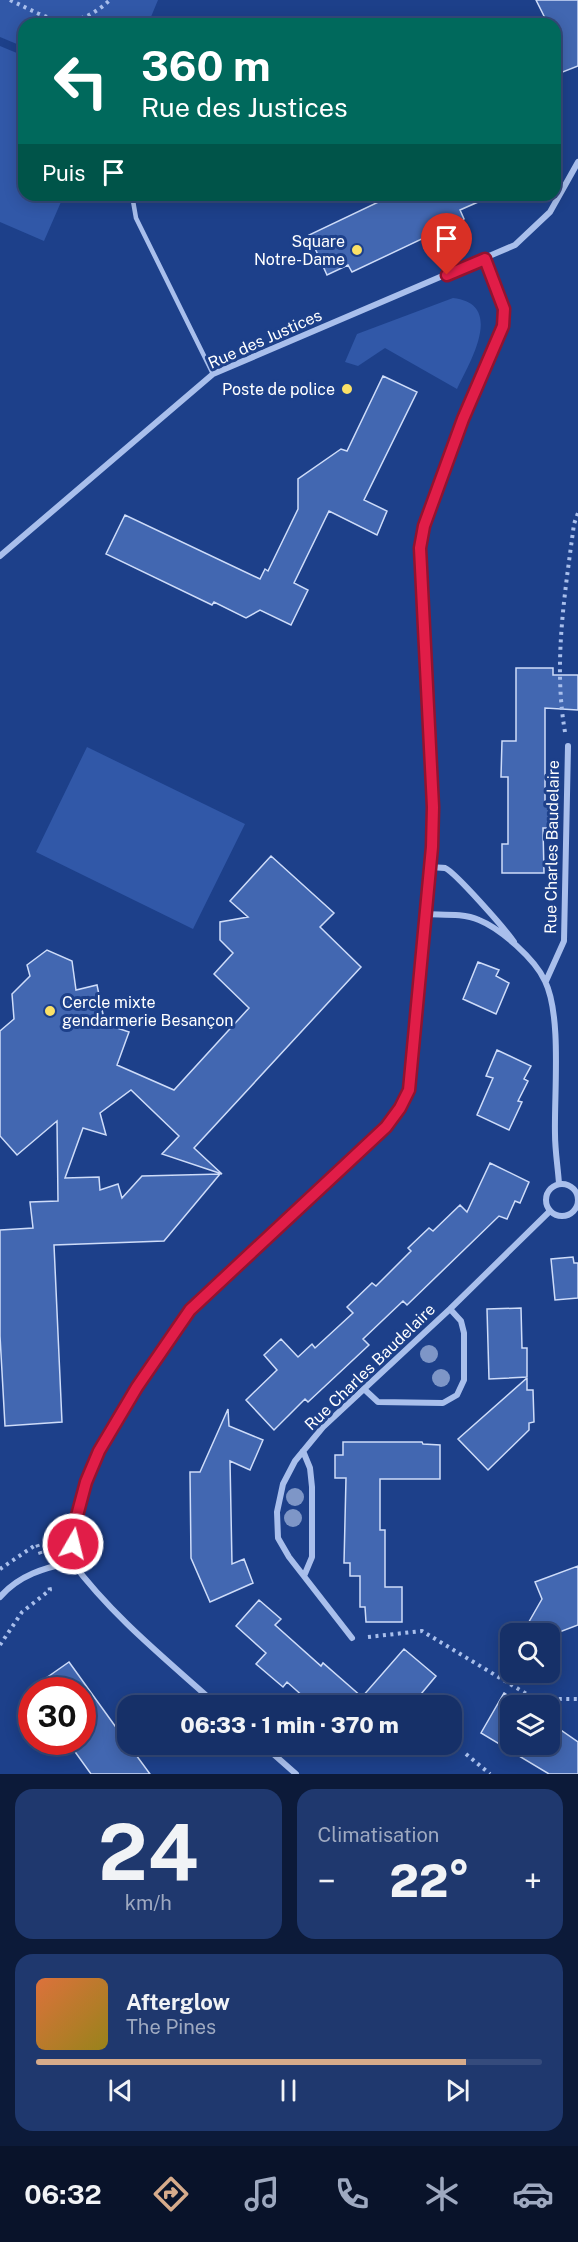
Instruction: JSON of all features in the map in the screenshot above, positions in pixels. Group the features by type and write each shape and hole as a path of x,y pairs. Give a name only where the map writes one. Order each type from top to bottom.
{"street":[{"name":"Rue des Justices","path":"561,192 578,162"},
{"name":"Rue des Justices","path":"0,556 213,374 515,245 550,212 556,201"},
{"path":"206,1695 94,1592 72,1562 74,1527 86,1482 99,1451 137,1387 190,1310 386,1127 400,1108 409,1090 430,867 433,807 420,548 424,526 459,430 503,326 504,309 485,259"},
{"name":"Rue Charles Baudelaire","path":"546,981 564,940 568,746"},
{"path":"430,867 445,868 454,876 502,924 546,981 554,1013 555,1138 559,1184"},
{"path":"425,914 479,920 518,947"},
{"path":"559,1184 567,1185 575,1191 578,1201 577,1210 560,1216 550,1211 546,1196 552,1188 559,1184"},
{"name":"Rue Charles Baudelaire","path":"352,1638 289,1557 278,1538 277,1512 283,1484 295,1461 323,1427 450,1310 550,1211"},
{"path":"364,1389 378,1402 443,1403 457,1395 464,1380 464,1333 461,1321 450,1310"},
{"path":"303,1451 310,1468 312,1487 312,1557 304,1576"},
{"path":"0,1597 22,1578 46,1568 72,1562"},
{"path":"274,1755 296,1774"}],"lane":[{"path":"133,201 136,218 213,374"}],"path":[{"path":"10,0 48,18"},
{"path":"82,18 110,0"},
{"path":"568,746 561,710 561,619 574,525 578,513"},
{"path":"0,1645 22,1612 50,1590 46,1568"},
{"path":"352,1638 422,1631 535,1698 578,1700"},
{"path":"466,1754 490,1774"}],"shaded area":[{"path":"0,0 158,0 150,18 18,18 18,44 0,37"},
{"path":"0,46 18,54 18,201 61,201 44,241 0,222"},
{"path":"453,298 469,303 478,311 481,323 475,350 457,389 385,348 358,366 345,362 357,334"},
{"path":"87,747 245,824 193,929 36,852"}],"building":[{"path":"536,0 578,0 578,66 561,73 561,18 545,18"},
{"name":"Square Notre-Dame","path":"380,201 480,201 460,210 464,219 352,272 348,265 327,275 309,235"},
{"path":"383,376 417,392 364,500 387,511 377,535 329,511 294,583 308,590 291,625 260,610 246,618 214,602 212,605 106,554 125,515 260,579 265,569 268,571 298,509 298,479 341,449 347,451"},
{"path":"516,668 553,668 553,675 578,675 578,710 545,708 545,804 548,805 548,828 543,828 544,873 502,873 502,844 508,844 508,777 501,777 502,741 516,741"},
{"path":"271,856 334,913 320,927 361,967 194,1148 222,1174 162,1154 179,1136 131,1090 100,1113 106,1135 83,1128 65,1178 99,1177 100,1190 118,1184 122,1198 142,1176 220,1174 164,1241 54,1245 62,1422 5,1426 0,1336 0,1230 33,1228 30,1202 58,1201 57,1121 17,1155 0,1136 0,1031 14,1019 12,994 30,976 27,965 47,950 72,961 76,990 97,985 105,1024 129,1032 117,1065 174,1090 249,1008 214,974 233,953 220,940 220,922 248,917 230,901"},
{"path":"478,962 499,970 496,976 509,983 496,1014 463,999"},
{"path":"497,1050 531,1066 524,1079 528,1081 518,1101 522,1102 509,1130 477,1115 493,1078 486,1076"},
{"path":"490,1163 529,1182 520,1203 515,1201 507,1219 499,1216 407,1305 403,1301 363,1339 369,1345 308,1402 305,1399 274,1430 246,1400 277,1370 264,1355 281,1339 298,1357 312,1344 315,1348 353,1313 347,1307 372,1283 376,1286 411,1251 408,1248 429,1228 433,1231 460,1205 467,1212"},
{"path":"573,1257 574,1263 578,1263 578,1298 555,1300 551,1259"},
{"path":"521,1308 522,1348 527,1348 527,1377 489,1379 487,1309"},
{"path":"527,1378 527,1390 533,1390 534,1422 529,1423 529,1430 488,1470 458,1439"},
{"path":"228,1409 229,1426 263,1440 250,1470 230,1461 232,1564 244,1559 253,1583 210,1602 191,1558 190,1472 200,1472"},
{"path":"343,1442 422,1442 423,1444 440,1445 440,1479 380,1479 380,1530 385,1530 385,1587 402,1587 402,1622 366,1622 365,1607 360,1607 360,1576 350,1576 350,1563 344,1563 346,1478 335,1478 335,1455 343,1455"},
{"path":"578,1566 578,1625 560,1632 560,1623 528,1623 542,1599 535,1582"},
{"path":"259,1600 281,1619 275,1625 321,1666 323,1663 360,1695 302,1695 287,1682 283,1687 256,1664 266,1653 236,1626"},
{"path":"404,1649 436,1676 420,1695 364,1695"},
{"path":"69,1662 80,1677 48,1677"},
{"path":"96,1699 117,1728 117,1755 136,1755 150,1774 91,1774 77,1755 96,1755"},
{"path":"500,1700 500,1744 481,1733"},
{"path":"560,1730 578,1742 578,1774 549,1774 517,1755 560,1755"}],"place":[{"name":"Square Notre-Dame","path":"357,250"},
{"name":"Poste de police","path":"347,389"},
{"name":"Cercle mixte gendarmerie Besançon","path":"50,1011"}],"route":[{"path":"73,1544 74,1527 86,1482 99,1451 137,1387 190,1310 386,1127 400,1108 409,1090 432,847 433,807 420,548 424,526 463,419 495,349 503,326 504,309 485,259 447,275"}]}
